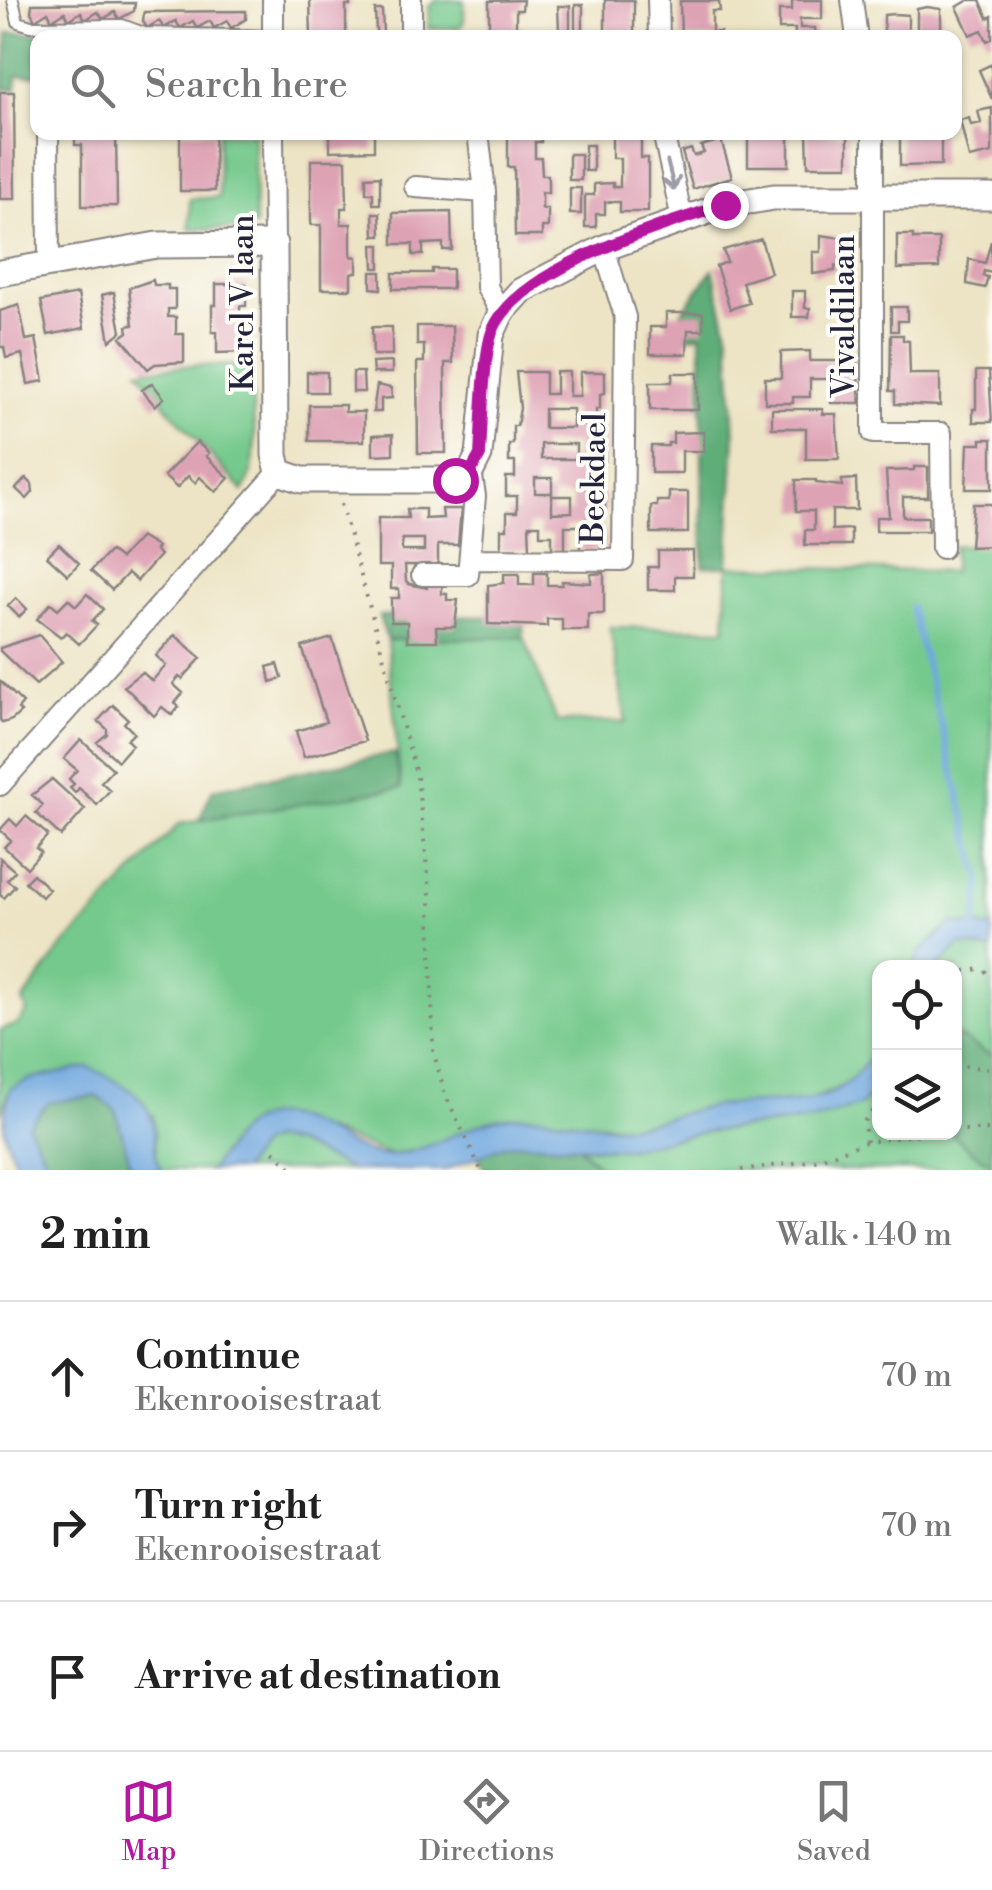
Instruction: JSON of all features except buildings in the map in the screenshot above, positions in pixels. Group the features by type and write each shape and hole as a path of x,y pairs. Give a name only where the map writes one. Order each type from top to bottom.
{"street":[{"path":"272,30 273,0"},
{"path":"410,30 412,0"},
{"path":"658,0 659,30"},
{"path":"852,0 856,30"},
{"path":"48,140 49,264"},
{"name":"Karel V laan","path":"273,140 275,455 279,472"},
{"path":"479,140 486,192 486,287 501,313"},
{"path":"665,140 682,219"},
{"path":"872,140 874,196"},
{"path":"415,186 486,192"},
{"name":"Vivaldilaan","path":"874,196 873,433 941,433 942,548"},
{"path":"0,784 279,472 302,480 455,480 471,471 480,455 491,335 501,313 521,291 604,248 725,205 774,197 992,197"},
{"path":"0,273 157,246 274,244"},
{"name":"Beekdael","path":"422,575 468,575 470,558 623,560 626,318 604,248"},
{"path":"470,558 475,496 471,471"}],"lane":[{"path":"13,0 18,22 31,26 122,25 136,30"}],"path":[{"path":"336,480 417,777 430,894 432,1050 445,1094 481,1170"},
{"path":"962,971 982,969 992,976"},
{"path":"962,1066 992,1070"},
{"path":"866,1142 864,1122 872,1112"},
{"path":"962,1130 992,1130"},
{"path":"741,1170 817,1160 880,1140"},
{"path":"274,1151 294,1170"}],"green space":[{"path":"436,0 464,0 464,22 459,28 428,28 429,7"},
{"path":"8,33 30,33 30,75 17,76 17,89 3,89"},
{"path":"218,140 254,140 255,225 243,229 189,229 190,199 219,197"},
{"path":"713,269 729,336 735,435 728,566 703,566 701,334 678,339 680,315"},
{"path":"250,366 254,449 253,465 243,491 139,370"},
{"path":"992,544 992,928 953,923 936,936 917,960 872,960 872,1056 852,1082 809,1101 626,1126 530,1117 487,1122 429,1147 391,1155 291,1118 243,1128 210,1170 162,1170 156,1161 153,1115 10,1089 0,1114 0,1030 18,1024 27,1011 23,1001 60,950 179,824 401,787 387,640 524,637 557,722 626,722 610,627 725,629 728,566 953,572 953,546"},
{"path":"379,616 522,617 524,637 387,640"},
{"path":"395,753 401,788 199,820 213,789"},
{"path":"960,945 992,950 992,1057 962,1038 962,960 946,960"},
{"path":"962,1038 992,1057 992,1164 959,1140 962,1140"},
{"path":"872,1095 872,1140 959,1140 992,1164 992,1170 603,1170 579,1147 623,1149 704,1132 812,1120 861,1105"},
{"path":"97,1096 115,1109 132,1170 51,1170 28,1125 48,1102"},
{"path":"272,1140 295,1143 352,1170 242,1170 261,1144"},
{"path":"521,1143 579,1147 603,1170 485,1170 478,1156"}],"water":[{"path":"953,923 992,928 992,950 960,945 945,960 916,960"},
{"path":"872,1052 872,1095 861,1105 812,1120 704,1132 623,1149 506,1145 446,1170 352,1170 295,1144 272,1140 261,1144 242,1170 210,1170 239,1132 261,1118 299,1120 374,1154 393,1155 507,1117 534,1116 625,1126 709,1107 807,1100 827,1095 863,1067"},
{"path":"88,1067 131,1091 147,1108 162,1170 132,1170 115,1109 96,1096 48,1103 28,1125 51,1170 18,1167 4,1129 10,1089 30,1079"}],"waterway":[{"path":"911,607 981,881 976,925"}],"route":[{"path":"455,480 471,471 480,455 491,335 501,313 521,291 604,248 725,205"}]}
